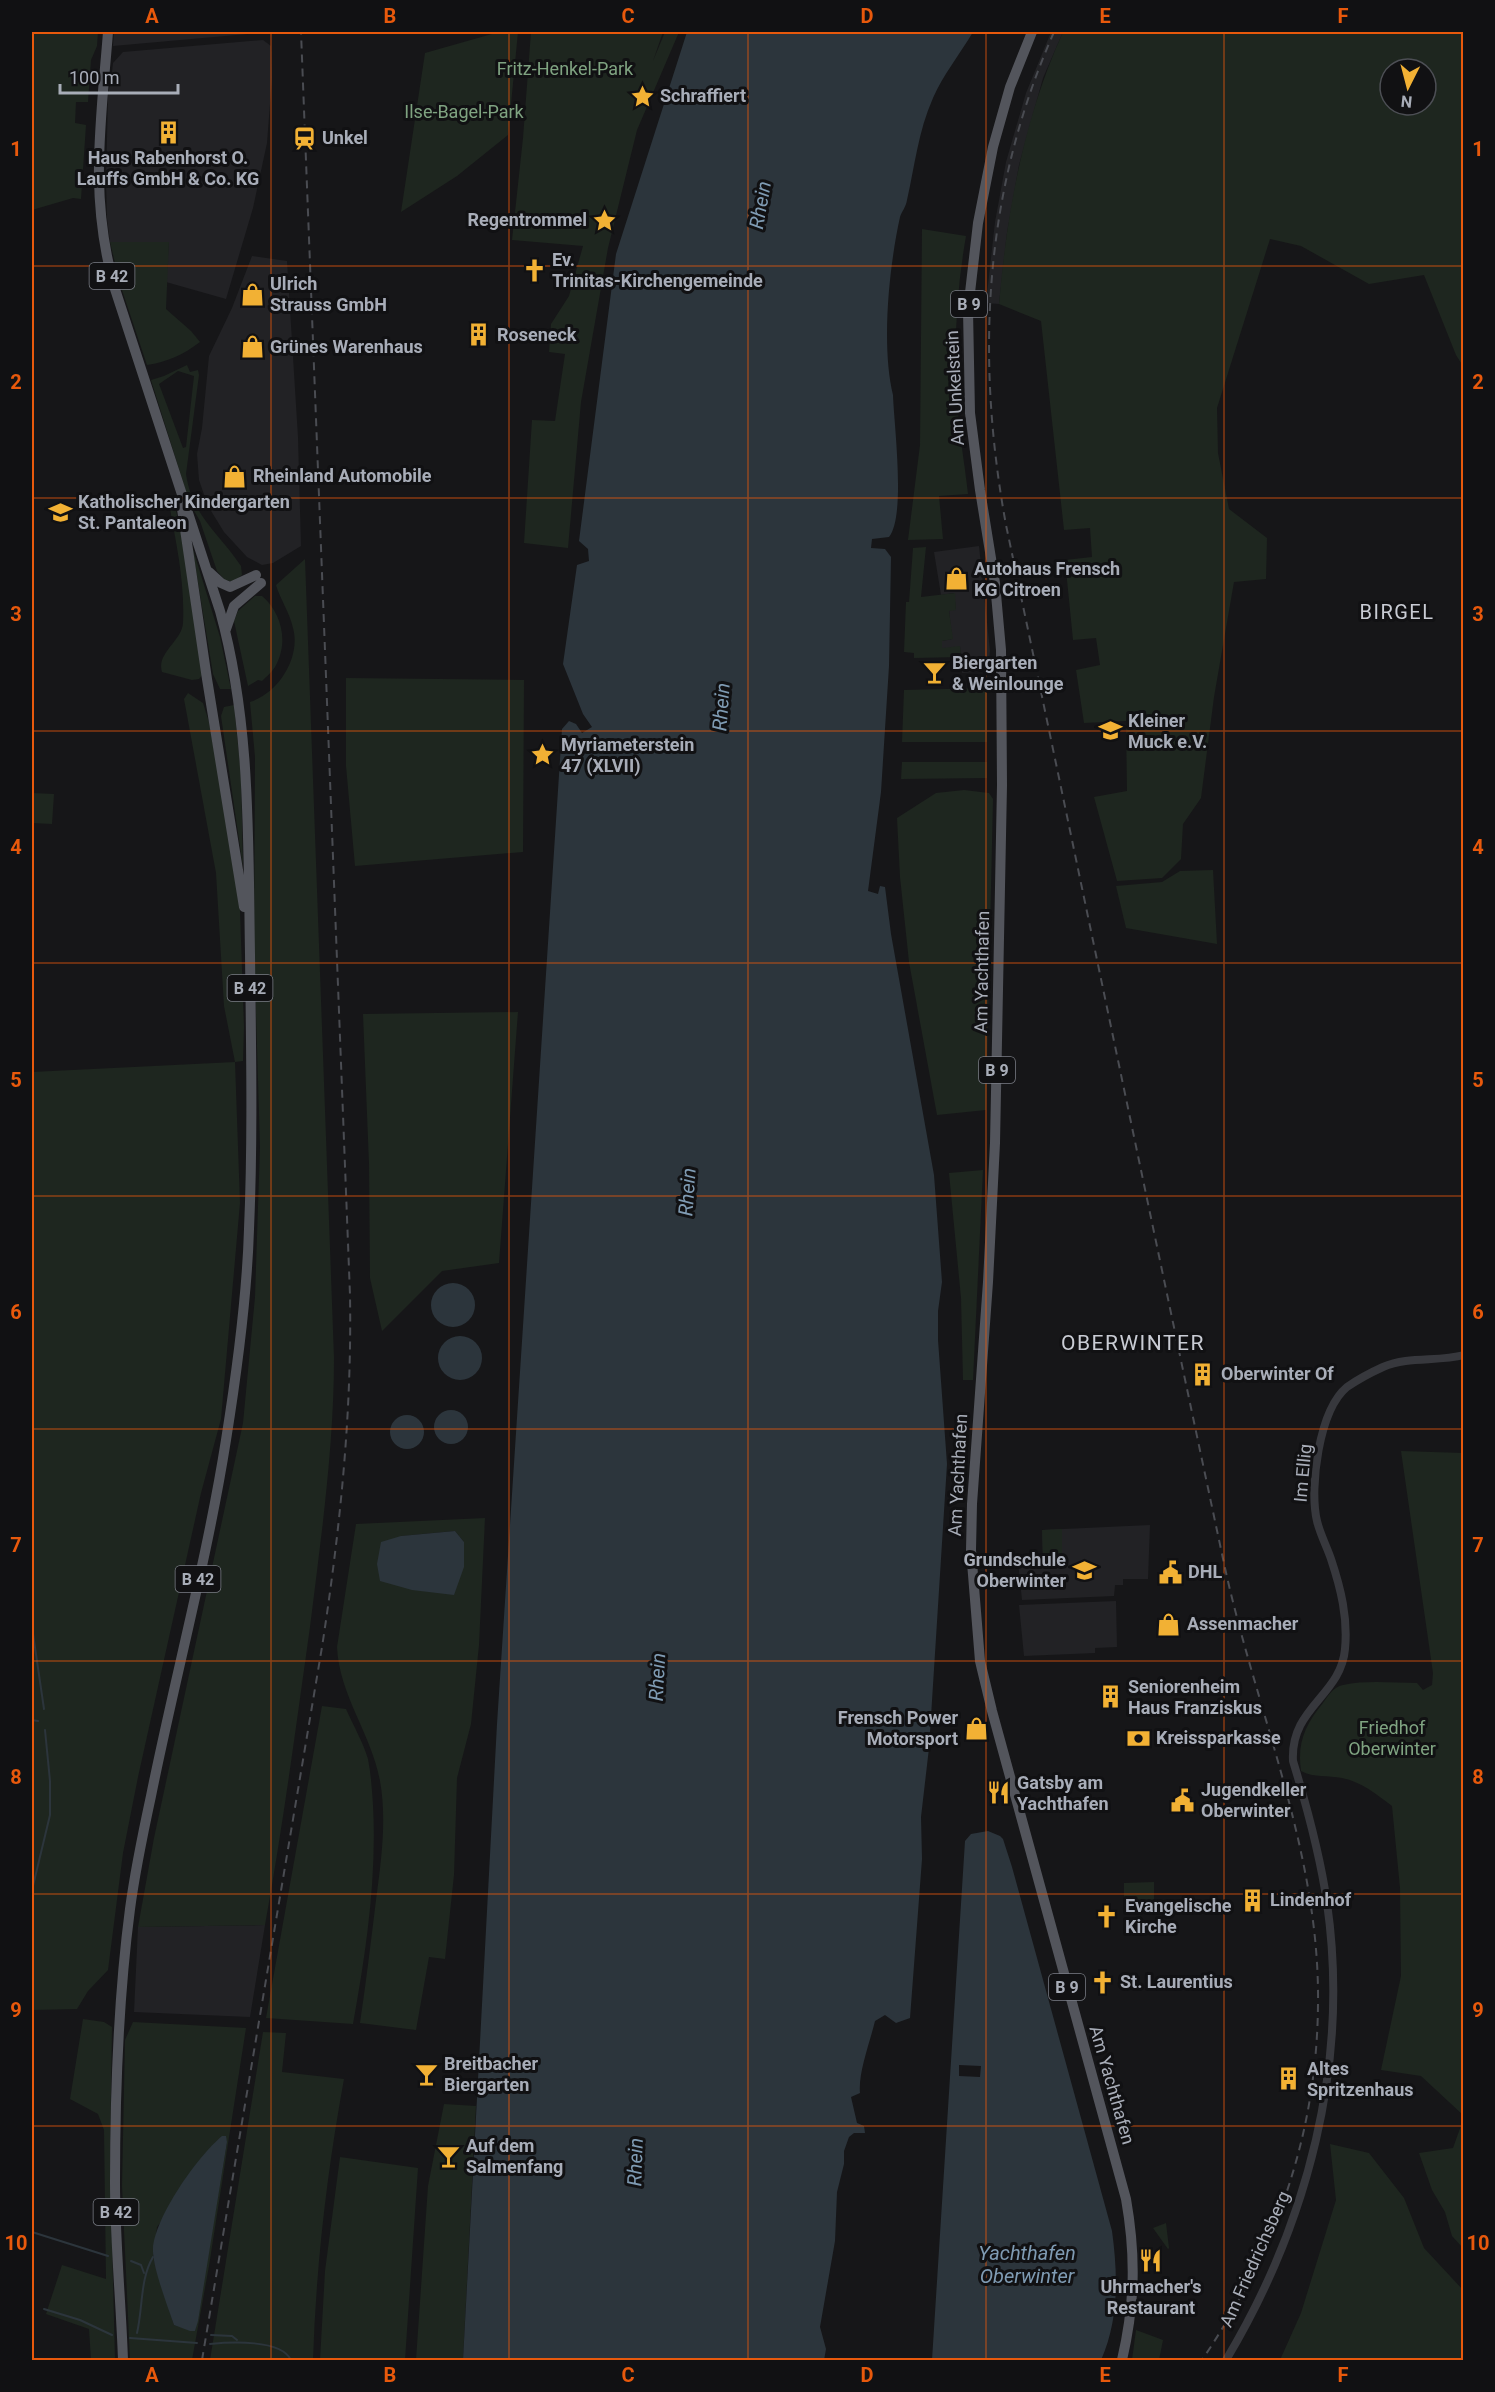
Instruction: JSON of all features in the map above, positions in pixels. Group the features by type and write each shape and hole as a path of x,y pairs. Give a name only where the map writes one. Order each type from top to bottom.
{"main road":[{"name":"B 42","path":"108,32 99,141 100,222 114,286 226,632 237,688 245,750 251,1146 249,1234 242,1321 226,1442 138,1859 120,1998 115,2188 123,2361"},
{"name":"Am Unkelstein","path":"1002,714 999,609 970,413 969,310 976,231 990,158 1010,87 1032,32"},
{"path":"181,490 180,511 192,570 243,903 249,918"},
{"path":"207,570 221,583 230,587 258,579 234,606 226,632"},
{"name":"Am Yachthafen","path":"1002,714 995,1132 972,1504 971,1574 980,1661 992,1711 1120,2175 1127,2208 1135,2276 1129,2328 1122,2361"}],"street":[{"name":"Im Ellig","path":"1332,1684 1343,1659 1346,1634 1340,1587 1317,1522 1315,1509 1315,1486 1324,1425 1346,1388 1383,1367 1412,1359 1464,1355"},
{"name":"Am Friedrichsberg","path":"1226,2361 1289,2233 1311,2164 1325,2098 1332,2030 1331,1935 1323,1876 1293,1761 1293,1749 1294,1739 1302,1721 1332,1684"}],"shaded area":[{"path":"114,32 270,32 113,46"},
{"path":"1051,32 1063,32 1043,78 1019,165 1007,233 999,304 986,303 995,222 1006,162 1026,93"},
{"path":"263,40 271,46 272,78 267,143 253,208 226,299 166,282 169,242 110,242 106,181 108,95 113,63 123,52"},
{"path":"252,256 287,261 298,437 301,546 273,563 262,565 247,557 224,532 208,506 199,480 197,454 202,428 209,356 232,308"},
{"path":"979,546 990,651 988,671 962,673 960,647 942,649 942,641 952,639 949,610 956,609 954,593 941,595 934,552"},
{"name":"Grundschule Oberwinter","path":"1150,1525 1148,1579 1123,1579 1123,1585 1115,1585 1114,1596 1022,1600 1018,1562 1043,1560 1042,1530"},
{"path":"1116,1601 1117,1647 1095,1648 1095,1653 1024,1656 1019,1605"},
{"path":"265,1925 250,2017 134,2012 138,1927"}],"green space":[{"path":"32,32 98,32 97,46 91,60 88,102 76,102 75,123 86,125 81,199 73,198 32,210"},
{"name":"Ilse-Bagel-Park","path":"499,32 518,32 508,135 457,176 401,212 425,53"},
{"name":"Fritz-Henkel-Park","path":"531,32 663,32 653,61 665,32 679,32 637,130 608,248 581,402 568,548 524,543 532,420 555,421 565,354 549,352 551,324 569,296 583,246 512,240"},
{"path":"1063,32 1463,32 1463,366 1456,355 1424,275 1369,284 1301,246 1270,239 1217,408 1218,453 1229,509 1267,538 1266,579 1234,582 1214,697 1201,798 1183,824 1181,859 1162,878 1117,881 1094,797 1127,791 1126,721 1084,723 1076,670 1100,665 1096,638 1073,640 1065,560 1092,557 1090,528 1064,530 1041,321 999,304 1012,199 1038,98"},
{"path":"922,229 966,236 958,301 956,389 968,494 939,496 943,539 908,540 920,445"},
{"path":"110,242 169,242 166,309 200,342 175,357 147,365 120,284"},
{"path":"187,365 190,372 198,370 186,474 189,489 200,513 241,566 242,575 233,582 225,580 217,571 200,521 190,504 151,380","holes":["178,371 194,376 186,447 183,448 159,384"]},
{"path":"174,502 184,546 203,674 199,679 192,680 162,672 161,665 182,629 183,623 181,578 169,503"},
{"path":"192,546 220,637 231,689 220,689 213,674"},
{"path":"926,547 921,597 955,593 956,610 949,611 953,639 942,641 942,648 960,646 961,657 914,658 914,653 904,652 906,602 909,602 913,548"},
{"path":"305,559 334,1358 326,1493 310,1627 278,1851 265,1925 138,1927 154,1838 243,1423 255,1297 260,1147 254,946 255,757 250,702 270,691 291,662 295,639 293,628 276,585"},
{"path":"255,596 262,596 269,603 279,620 282,648 272,671 262,681 258,680 248,686 234,621 238,611"},
{"path":"346,678 524,680 523,852 355,866 346,766"},
{"path":"987,688 987,742 902,742 904,690"},
{"path":"188,693 203,703 209,722 236,872 240,911 243,1061 235,1062 224,1006 216,873 184,699"},
{"path":"234,705 241,774 243,867 221,716 224,707"},
{"path":"902,762 987,762 987,778 901,779"},
{"path":"964,790 989,793 993,799 986,1110 937,1115 909,962 900,877 897,818 936,793"},
{"path":"32,793 54,794 52,824 32,823"},
{"path":"1213,870 1217,944 1126,928 1116,886 1162,882 1180,871"},
{"path":"518,1012 499,1263 442,1271 382,1331 370,1278 369,1164 363,1014"},
{"path":"235,1062 240,1203 221,1419 201,1493 138,1777 123,1853 108,1970 88,1991 77,2009 32,2010 32,1072"},
{"path":"983,1170 973,1380 963,1380 961,1298 949,1173"},
{"name":"Friedhof Oberwinter","path":"1401,1451 1463,1453 1463,2115 1421,2076 1381,2070 1401,1976 1400,1888 1392,1806 1356,1782 1342,1778 1311,1775 1301,1771 1300,1761 1301,1743 1307,1727 1336,1688 1343,1685 1380,1682 1417,1683 1423,1690 1432,1685 1433,1673"},
{"path":"485,1518 479,1645 471,1724 457,1778 454,1875 445,1959 429,1957 416,2030 360,2023 380,1871 383,1811 376,1764 343,1682 337,1647 356,1524","holes":["455,1531 464,1542 401,1536"]},
{"path":"1062,1529 1062,1559 1043,1560 1042,1530"},
{"path":"322,1706 346,1709 366,1753 371,1782 374,1832 372,1887 353,2024 266,2018"},
{"path":"1154,1882 1154,1903 1124,1900 1124,1883"},
{"path":"83,2019 104,2022 112,2027 110,2163 115,2360 91,2360 89,2329 46,2314 62,2265 106,2279 104,2130 98,2114 70,2099"},
{"path":"133,2022 246,2028 192,2360 130,2360 122,2186 125,2040","holes":["225,2136 227,2142 195,2331 174,2325 153,2257 157,2227"]},
{"path":"263,2032 286,2033 282,2072 344,2079 323,2219 313,2360 210,2360"},
{"path":"444,2104 476,2106 463,2360 416,2360 428,2186"},
{"path":"1463,2120 1463,2248 1452,2236 1445,2212 1432,2190 1419,2153 1453,2148"},
{"path":"1330,2144 1369,2153 1404,2198 1424,2248 1463,2290 1463,2360 1280,2360 1301,2313 1336,2200"},
{"path":"340,2157 418,2168 405,2360 320,2360 325,2271"},
{"path":"1166,2223 1169,2248 1168,2249 1153,2228"},
{"path":"1136,2330 1163,2340 1159,2360 1132,2360"}],"water":[{"name":"Rhein","path":"687,32 973,32 933,98 920,136 906,202 900,217 890,282 887,330 887,354 897,448 897,510 889,537 872,539 871,548 885,549 891,557 889,666 881,792 868,891 878,894 880,886 885,887 891,934 934,1175 942,1282 938,1311 938,1340 947,1464 929,1748 921,1817 922,1859 910,2018 896,2023 885,2015 875,2021 863,2067 860,2093 851,2097 857,2123 864,2126 865,2133 854,2133 849,2137 844,2151 844,2164 837,2192 835,2241 820,2327 826,2349 824,2360 463,2360 497,1724 562,729 569,721 576,724 582,733 592,727 583,714 563,664 577,565 589,561 588,549 579,541 616,254"},
{"path":"453,1283 462,1284 469,1289 474,1296 474,1314 469,1321 462,1326 453,1327 444,1326 437,1321 432,1314 431,1305 432,1296 437,1289 444,1284"},
{"path":"460,1336 476,1342 482,1358 476,1374 460,1380 444,1374 438,1358 444,1342"},
{"path":"451,1410 463,1415 468,1427 463,1439 451,1444 439,1439 434,1427 439,1415"},
{"path":"407,1415 419,1420 424,1432 419,1444 407,1449 395,1444 390,1432 395,1420"},
{"path":"455,1531 464,1542 464,1567 454,1595 412,1590 380,1581 377,1564 381,1542 401,1536"},
{"name":"Yachthafen Oberwinter","path":"988,1831 1003,1839 1012,1867 1112,2231 1116,2297 1111,2329 1101,2360 932,2360 965,1841 971,1834"},
{"path":"222,2136 226,2136 227,2142 198,2321 195,2331 190,2331 174,2325 158,2276 153,2249 161,2221 179,2188 201,2158"}],"pier":[{"path":"959,2065 981,2066 980,2077 959,2076"}],"waterway":[{"path":"32,1627 44,1709"},
{"path":"32,1720 38,1721"},
{"path":"32,1890 50,1815 50,1781 45,1730"},
{"path":"32,2232 108,2256"},
{"path":"137,2333 146,2274 153,2257"},
{"path":"131,2261 141,2265 144,2273"},
{"path":"44,2309 80,2320 112,2335"},
{"path":"211,2335 232,2336 237,2340"},
{"path":"130,2338 197,2343"},
{"path":"210,2344 266,2345 277,2348 291,2360"}],"railway":[{"path":"202,2360 322,1647 339,1516 349,1384 350,1295 301,32"},
{"path":"1054,32 1031,92 1013,152 1000,213 992,274 989,336 996,462 1006,525 1225,1568 1298,1838 1309,1893 1316,1948 1318,2004 1316,2053 1310,2100 1300,2146 1271,2235 1228,2319 1202,2360"}],"place":[{"name":"Schraffiert","path":"642,96"},
{"name":"Haus Rabenhorst O. Lauffs GmbH & Co. KG","path":"168,132"},
{"name":"Unkel","path":"304,138"},
{"name":"Regentrommel","path":"605,220"},
{"name":"Ev. Trinitas-Kirchengemeinde","path":"534,270"},
{"name":"Ulrich Strauss GmbH","path":"252,294"},
{"name":"Roseneck","path":"479,335"},
{"name":"Grünes Warenhaus","path":"252,347"},
{"name":"Rheinland Automobile","path":"235,476"},
{"name":"Katholischer Kindergarten St. Pantaleon","path":"60,512"},
{"name":"Autohaus Frensch KG Citroen","path":"956,579"},
{"name":"Biergarten & Weinlounge","path":"934,673"},
{"name":"Kleiner Muck e.V.","path":"1110,731"},
{"name":"Myriameterstein 47 (XLVII)","path":"543,755"},
{"name":"Oberwinter Of","path":"1203,1374"},
{"name":"Grundschule Oberwinter","path":"1084,1570"},
{"name":"DHL","path":"1170,1572"},
{"name":"Assenmacher","path":"1169,1624"},
{"name":"Seniorenheim Haus Franziskus","path":"1110,1697"},
{"name":"Frensch Power Motorsport","path":"976,1728"},
{"name":"Kreissparkasse","path":"1138,1738"},
{"name":"Gatsby am Yachthafen","path":"999,1793"},
{"name":"Jugendkeller Oberwinter","path":"1183,1800"},
{"name":"Lindenhof","path":"1252,1900"},
{"name":"Evangelische Kirche","path":"1107,1916"},
{"name":"St. Laurentius","path":"1102,1982"},
{"name":"Breitbacher Biergarten","path":"426,2074"},
{"name":"Altes Spritzenhaus","path":"1289,2079"},
{"name":"Auf dem Salmenfang","path":"448,2156"},
{"name":"Uhrmacher's Restaurant","path":"1151,2261"}],"district":[{"name":"BIRGEL","path":"1397,612"},
{"name":"OBERWINTER","path":"1133,1343"}]}
